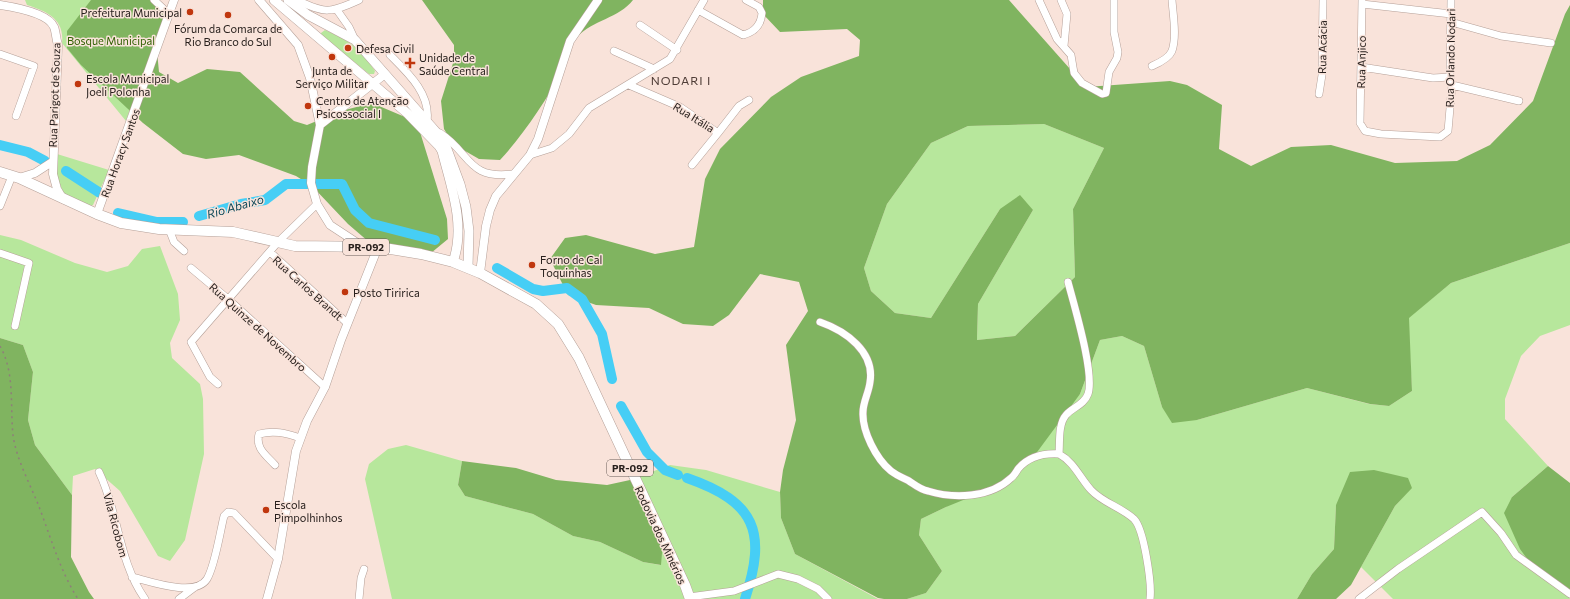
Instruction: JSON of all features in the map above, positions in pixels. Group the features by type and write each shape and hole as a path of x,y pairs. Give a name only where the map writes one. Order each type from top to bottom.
{"main road":[{"path":"274,0 311,33 373,84 428,134 442,151 458,222 456,252 453,262"},
{"path":"288,0 318,20 355,40 437,132 448,147 466,207 469,231 468,267"},
{"path":"311,33 318,20"},
{"name":"PR-092","path":"0,172 16,177 63,200 121,223 159,230 170,228 233,232 295,246 378,247 421,254 453,262"},
{"name":"Rodovia dos Minérios","path":"453,262 480,273 536,304 558,324 593,384 685,585 689,598"}],"street":[{"path":"20,0 23,9"},
{"path":"154,0 169,14"},
{"name":"Rua Horacy Santos","path":"98,214 174,0"},
{"path":"259,0 298,45 312,85 320,124 312,167 311,183 317,204 330,225 364,248"},
{"path":"296,0 327,12 337,10 359,0"},
{"path":"480,273 486,226 490,210 496,196 530,155 538,139 570,41 598,0"},
{"path":"530,155 552,148 569,134 589,108 670,59 677,50 684,33 704,0"},
{"path":"698,10 743,35 752,33 757,28 762,13 759,7 746,0"},
{"path":"1039,0 1057,39 1071,55 1074,73 1082,83 1102,94 1106,93 1108,89 1107,83 1109,72 1117,58 1118,52 1114,32 1114,0"},
{"path":"1061,0 1067,14 1064,46"},
{"path":"1152,66 1168,56 1172,51 1174,32 1172,0"},
{"name":"Rua Acácia","path":"1319,94 1322,75 1323,0"},
{"name":"Rua Orlando Nodari","path":"1440,137 1448,131 1452,85 1450,77 1451,0"},
{"path":"1362,2 1451,14"},
{"name":"Rua Anjico","path":"1362,2 1360,123 1365,131 1381,134 1440,137"},
{"name":"Rua Parigot de Souza","path":"0,5 23,9 47,19 54,26 58,45 52,162 35,173 16,177"},
{"path":"337,10 349,27 355,40"},
{"path":"1451,22 1501,36 1551,43"},
{"path":"640,25 677,50"},
{"path":"614,51 654,69"},
{"path":"0,54 34,66 16,116"},
{"path":"390,55 414,80 428,112 427,121"},
{"path":"1361,66 1433,78 1450,77"},
{"path":"320,124 385,74"},
{"name":"Rua Itália","path":"629,85 680,107 718,133 739,106 749,100"},
{"path":"1452,85 1519,101"},
{"path":"437,132 451,141 465,158 478,170 494,176 513,174"},
{"path":"692,165 718,133"},
{"path":"52,162 53,174 57,189 63,200"},
{"path":"0,206 16,177"},
{"path":"218,384 210,377 191,342 278,242 317,204"},
{"path":"170,228 174,242 184,251"},
{"path":"267,599 278,559 296,451 300,438 307,420 325,387 347,323 378,247"},
{"name":"Rua Carlos Brandt","path":"270,252 347,323"},
{"path":"0,254 29,263 15,326"},
{"name":"Rua Quinze de Novembro","path":"191,268 228,299 325,387"},
{"path":"1059,454 1063,420 1073,408 1084,402 1089,390 1088,371 1068,282"},
{"path":"820,322 837,330 859,346 868,360 870,382 862,410 863,423 874,449 890,470 926,491 977,495 989,493 1011,478 1028,460 1039,455 1059,454 1071,463 1084,482 1098,497 1131,517 1138,524 1144,544 1150,599"},
{"path":"275,465 259,449 258,440 260,434 270,431 283,432 300,438"},
{"name":"Vila Ricobom","path":"99,472 106,486 122,552 132,577 145,599"},
{"path":"179,599 207,579 224,516 228,512 234,513 278,559"},
{"path":"1359,599 1482,512 1501,533 1516,555 1570,594"},
{"path":"359,599 361,578 364,569"},
{"path":"689,598 734,591 778,574 798,579 818,589 828,599"},
{"path":"132,577 171,587 195,587"}],"green space":[{"name":"Bosque Municipal","path":"25,0 148,0 162,16 126,121 62,43 60,28 53,17 41,10 27,5"},
{"path":"91,0 159,0 165,22 156,41 159,72 178,83 207,69 240,72 294,121 307,125 341,111 372,103 405,117 420,132 447,219 448,239 431,253 403,253 369,242 348,224 312,186 296,176 239,155 206,159 183,154 143,123 81,65 67,48 67,31"},
{"path":"422,0 633,0 621,11 583,31 577,37 563,70 549,94 526,129 500,160 479,159 453,144 444,129 441,101 454,60 454,45"},
{"path":"763,0 1009,0 1086,87 1170,81 1187,85 1222,105 1219,149 1251,166 1291,147 1331,145 1395,163 1457,161 1490,145 1533,101 1565,14 1570,5 1570,243 1451,283 1409,318 1412,391 1389,406 1370,404 1307,388 1197,420 1172,423 1162,407 1144,346 1122,336 1100,340 1080,394 1029,463 1000,485 921,519 919,535 942,571 926,593 907,599 878,598 795,554 781,518 780,492 783,470 796,420 786,345 808,311 799,282 760,274 729,315 713,326 683,324 649,308 596,305 568,295 550,259 565,238 586,235 655,254 694,247 705,179 720,149 771,97 801,77 859,56 860,40 847,29 780,32 763,14","holes":["1044,124 1104,148 1073,209 1075,277 1015,336 977,340 978,304 1033,210 1020,195 1000,209 931,318 895,313 871,291 864,268 887,204 931,143 968,126"]},
{"path":"325,30 354,46 364,56 375,71 374,74 369,74 321,35 321,33"},
{"path":"1044,124 1104,148 1073,209 1075,277 1015,336 977,340 978,304 1033,210 1000,209 931,318 895,313 871,291 864,268 887,204 931,143 968,126"},
{"path":"57,154 109,170 93,205 91,206 65,196 56,176"},
{"path":"0,235 21,240 75,263 107,272 128,266 142,249 160,246 178,294 180,320 170,343 172,358 200,384 203,399 204,454 185,540 170,561 158,556 120,491 95,469 73,476 72,495 35,445 28,420 33,372 23,345 0,338"},
{"path":"1570,243 1570,325 1540,336 1521,356 1505,399 1505,419 1548,466 1512,497 1570,599 1393,599 1361,567 1395,506 1412,487 1336,505 1334,549 1312,574 1297,599 907,599 926,593 942,571 919,535 921,519 946,507 1080,394 1100,340 1122,336 1144,346 1162,407 1197,420 1307,388 1369,404 1389,406 1412,391 1408,318 1451,283"},
{"path":"0,338 23,345 33,372 28,420 35,445 72,495 71,557 94,599 0,599"},
{"path":"406,445 462,461 458,485 465,496 533,514 573,536 600,542 643,562 660,565 663,541 630,480 670,465 706,470 780,492 781,518 795,554 878,599 392,599 365,479 369,464 388,449"},
{"path":"462,461 516,468 556,480 607,485 630,480 663,541 661,565 643,562 600,542 573,536 533,514 465,496 458,485"},
{"path":"1548,466 1570,483 1570,597 1536,571 1520,549 1504,513 1512,497"},
{"path":"1374,470 1408,478 1412,488 1395,506 1351,585 1336,599 1297,599 1312,574 1334,549 1336,505 1350,472"}],"waterway":[{"name":"Rio Abaixo","path":"0,145 28,152 45,161"},
{"name":"Rio Abaixo","path":"66,171 100,193"},
{"name":"Rio Abaixo","path":"199,216 241,204 265,200 286,184 342,184 355,210 369,223 435,240"},
{"name":"Rio Abaixo","path":"118,213 157,222 183,222"},
{"name":"Rio Abaixo","path":"497,268 533,289 543,291 567,288 582,299 602,334 612,379"},
{"name":"Rio Abaixo","path":"621,406 647,452 665,470 678,475"},
{"name":"Rio Abaixo","path":"687,478 710,487 728,498 741,509 750,522 755,538 755,555 752,576 745,599"}],"railway":[{"path":"0,346 5,356 10,378 13,435 17,452 61,565 78,599"}],"place":[{"name":"Prefeitura Municipal","path":"190,12"},
{"name":"Fórum da Comarca de Rio Branco do Sul","path":"228,15"},
{"name":"Defesa Civil","path":"348,48"},
{"name":"Junta de Serviço Militar","path":"332,57"},
{"name":"Unidade de Saúde Central","path":"410,63"},
{"name":"Escola Municipal Joeli Polonha","path":"78,84"},
{"name":"Centro de Atenção Psicossocial I","path":"308,106"},
{"name":"Forno de Cal Toquinhas","path":"532,265"},
{"name":"Posto Tiririca","path":"345,292"},
{"name":"Escola Pimpolhinhos","path":"266,510"}],"district":[{"name":"NODARI I","path":"681,80"}]}
